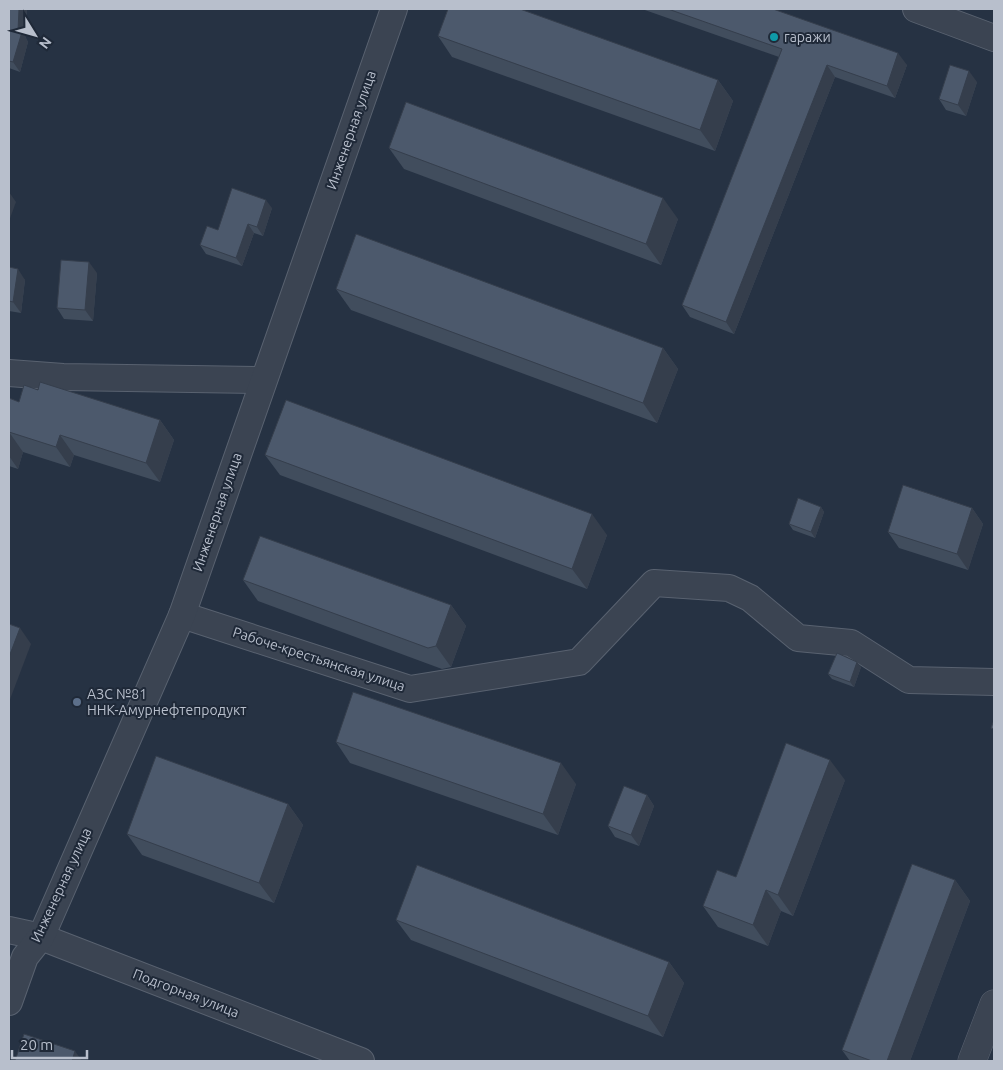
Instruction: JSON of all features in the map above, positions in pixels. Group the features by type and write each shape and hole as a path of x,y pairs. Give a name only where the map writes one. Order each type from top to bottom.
{"street":[{"name":"Инженерная улица","path":"9,1002 25,957 41,937 182,615 394,9"},
{"path":"916,9 994,38"},
{"path":"9,374 63,377 263,380"},
{"name":"Рабоче-крестьянская улица","path":"182,615 410,689 579,662 654,583 729,588 750,598 798,638 851,643 909,680 994,682"},
{"name":"Подгорная улица","path":"9,930 41,937 361,1061"},
{"path":"972,1061 994,1004"}],"building":[{"path":"9,9 19,9 18,31 22,32 13,62 9,61"},
{"path":"448,9 520,9 718,80 700,130 438,36"},
{"path":"668,9 773,9 898,53 887,86 827,65 726,322 682,305 782,49"},
{"path":"950,65 969,71 958,105 939,99"},
{"path":"406,102 663,198 646,244 389,148"},
{"path":"232,188 266,200 257,227 248,224 236,258 200,245 207,226 218,230"},
{"path":"356,234 663,348 643,403 336,289"},
{"path":"61,260 89,262 85,310 57,308"},
{"path":"9,267 18,269 13,302 9,301"},
{"path":"40,382 160,420 146,463 60,435 56,447 9,432 9,398 19,402 24,385 38,390"},
{"path":"286,400 592,514 572,569 265,455"},
{"path":"903,485 972,508 957,554 888,532"},
{"path":"798,498 821,507 811,532 789,524"},
{"path":"260,536 451,605 436,646 428,648 243,580"},
{"path":"9,624 20,628 9,657"},
{"path":"837,653 857,662 850,682 828,674"},
{"path":"353,692 561,763 543,814 336,742"},
{"path":"786,743 830,760 778,895 766,890 753,925 703,906 717,870 736,877"},
{"path":"156,756 288,804 259,883 127,834"},
{"path":"624,786 647,795 631,835 608,826"},
{"path":"912,864 955,880 887,1061 872,1061 842,1050"},
{"path":"417,865 669,962 648,1016 396,920"},
{"path":"24,1034 75,1051 72,1061 15,1061"}],"place":[{"name":"гаражи","path":"774,37"},
{"name":"АЗС №81 ННК-Амурнефтепродукт","path":"77,702"}]}
